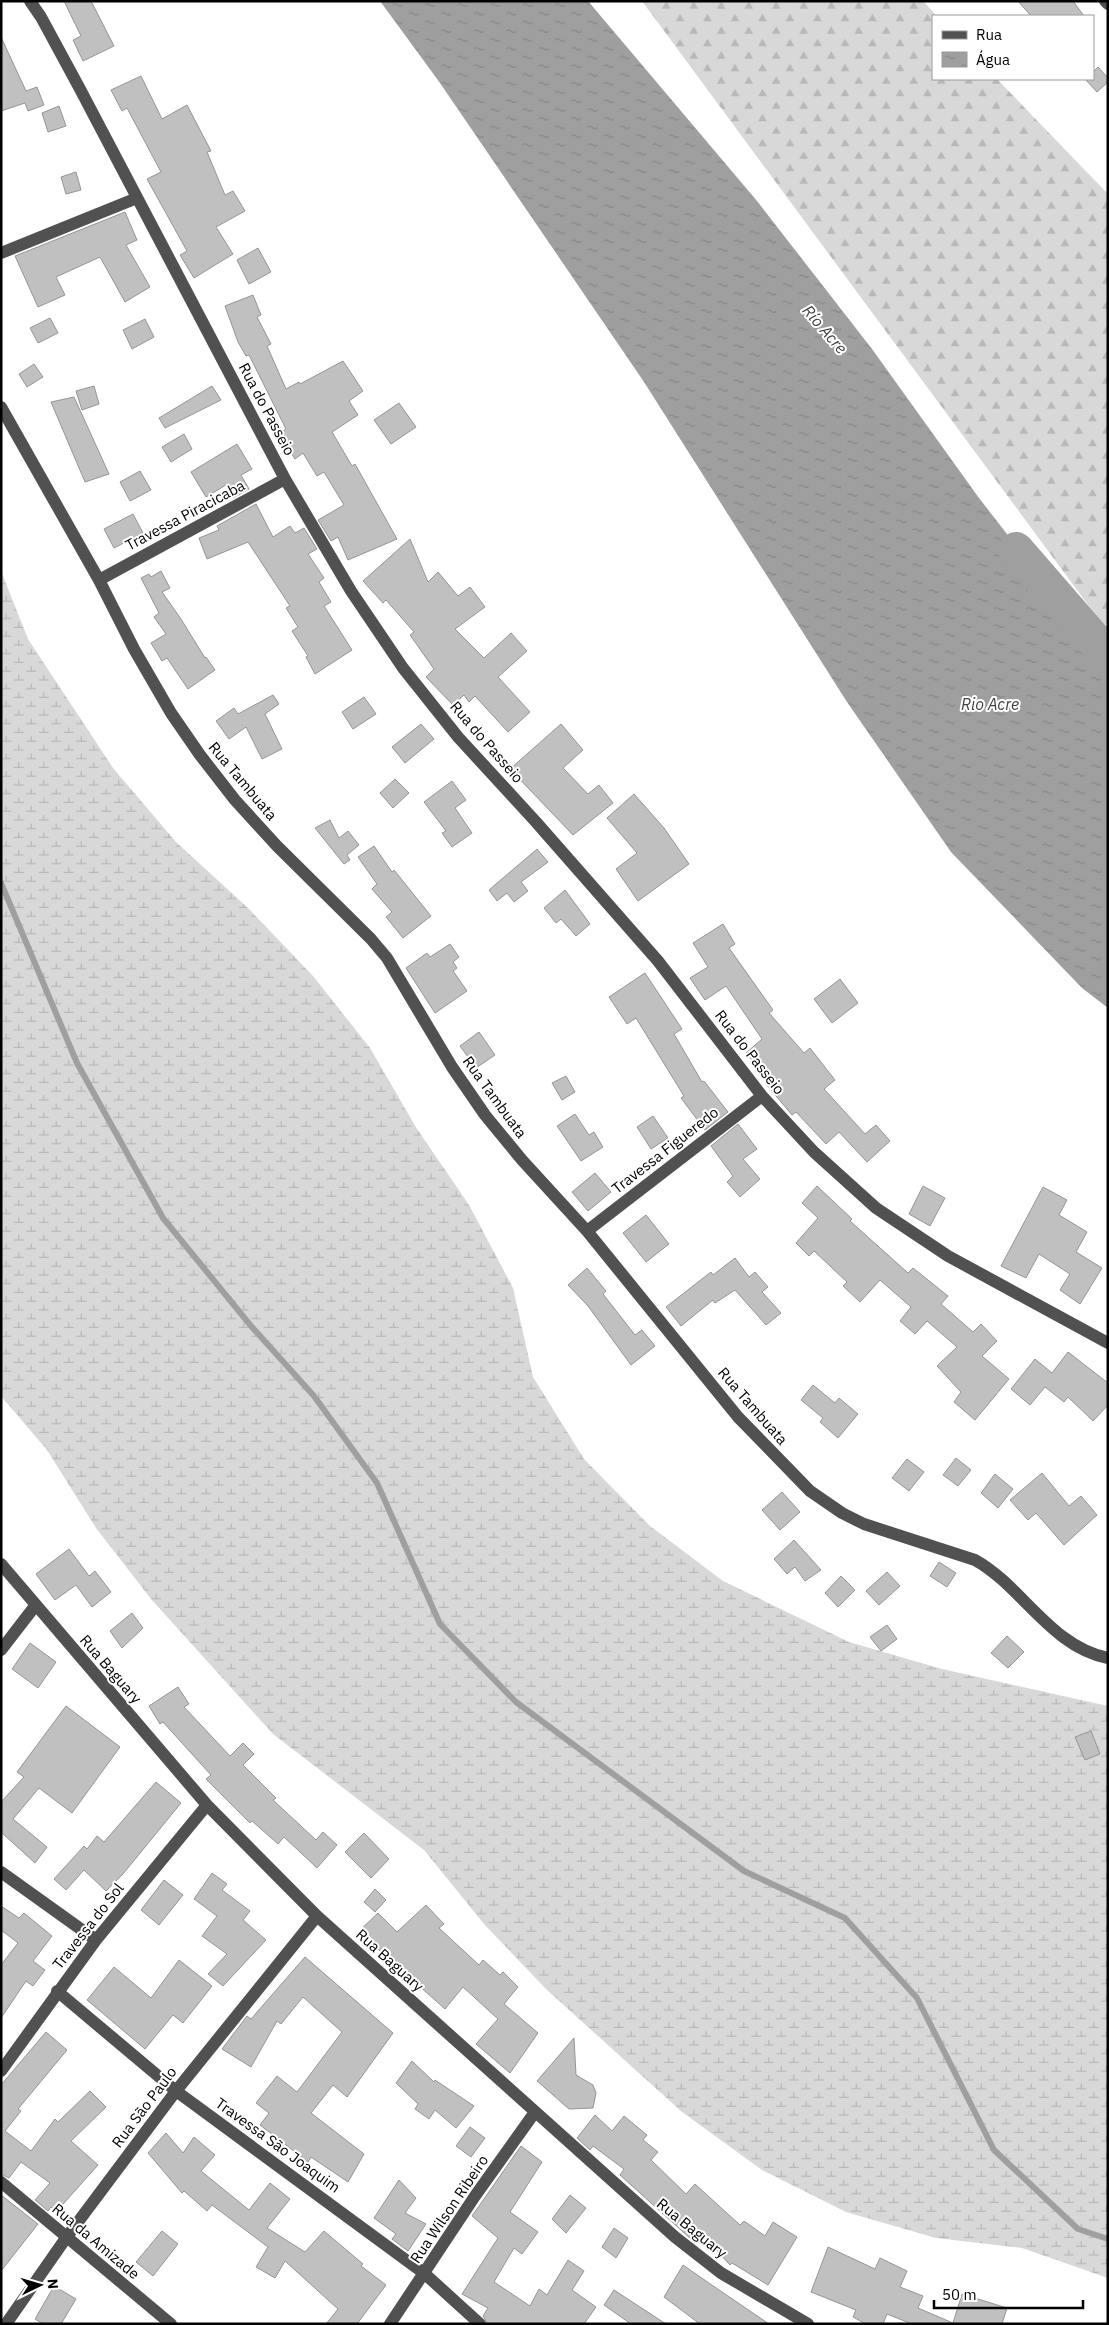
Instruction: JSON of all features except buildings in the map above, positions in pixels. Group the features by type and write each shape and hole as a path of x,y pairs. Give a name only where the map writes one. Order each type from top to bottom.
{"street":[{"name":"Rua do Passeio","path":"30,1 41,18 285,479 351,591 403,668 458,737 536,822 658,961 762,1096 814,1152 876,1208 948,1256 1108,1343"},
{"path":"1105,1 1108,4"},
{"path":"1,253 137,198"},
{"name":"Rua Tambuata","path":"1,407 99,580 134,649 171,713 200,755 235,800 277,846 371,939 387,958 452,1067 485,1114 522,1160 587,1231 738,1417 810,1491 842,1513 864,1524 975,1560 991,1569 1058,1633 1092,1654 1108,1658"},
{"name":"Travessa Piracicaba","path":"99,580 285,479"},
{"name":"Travessa Figueredo","path":"587,1231 762,1096"},
{"name":"Rua Baguary","path":"1,1564 207,1805 317,1916 675,2238 721,2273 802,2323"},
{"path":"1,1650 35,1606"},
{"name":"Travessa do Sol","path":"1,2071 57,1991 96,1940 207,1805"},
{"path":"1,1872 96,1940"},
{"name":"Rua São Paulo","path":"6,2324 66,2238 176,2091 317,1916"},
{"name":"Travessa São Joaquim","path":"57,1991 176,2091 425,2274 480,2324"},
{"name":"Rua Wilson Ribeiro","path":"390,2324 475,2196 534,2112"},
{"name":"Rua da Amizade","path":"1,2182 171,2324"}],"green space":[{"path":"642,1 923,1 936,15 932,15 932,80 998,80 1108,194 1108,632"},
{"path":"1,571 28,639 113,768 176,842 248,908 313,976 370,1048 417,1129 469,1205 513,1288 533,1377 584,1459 650,1526 723,1581 849,1642 942,1669 1108,1706 1108,2278 1022,2248 936,2238 846,2212 762,2170 682,2112 547,1990 484,1924 424,1850 273,1734 151,1599 96,1528 47,1450 1,1396"}],"water":[{"name":"Rio Acre","path":"380,1 588,1 757,201 872,349 979,498 1108,664 1108,1008 1082,988 951,852 847,702 644,382 440,83"}],"waterway":[{"name":"Río Acre","path":"1016,550 1108,656"},
{"path":"1,883 77,1063 163,1218 251,1326 314,1396 377,1483 440,1624 516,1702 744,1871 845,1918 917,1998 994,2150 1078,2229 1108,2239"}]}
